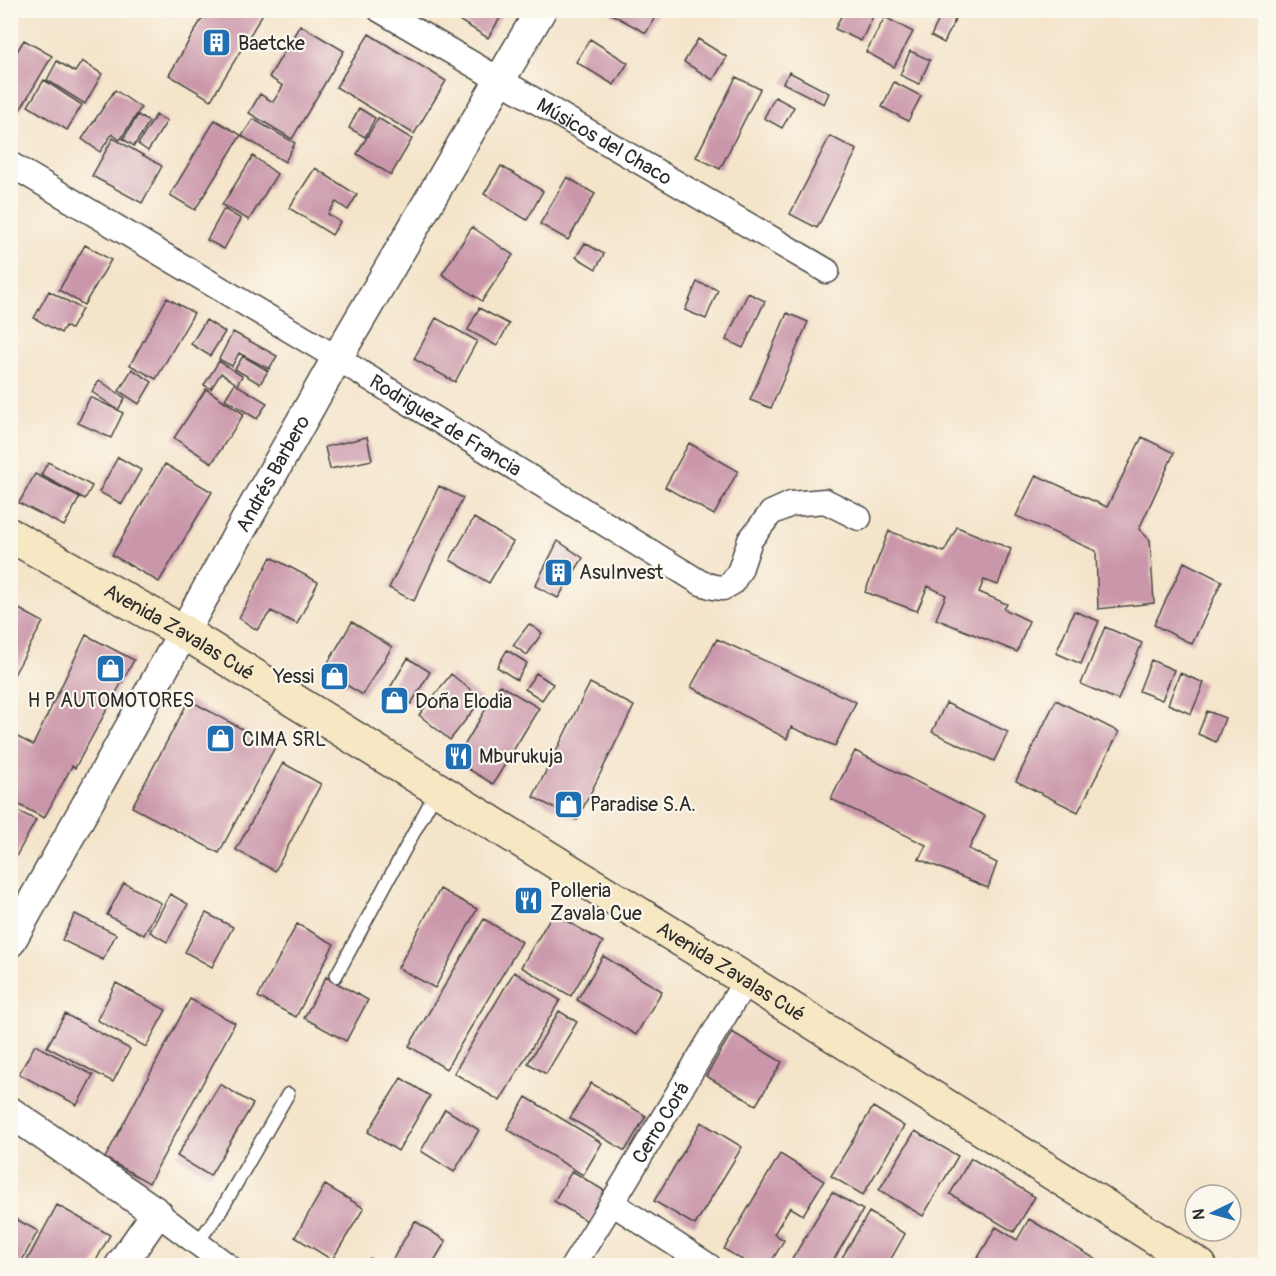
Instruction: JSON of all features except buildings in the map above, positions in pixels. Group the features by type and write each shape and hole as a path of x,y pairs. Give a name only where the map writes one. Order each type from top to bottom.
{"main road":[{"name":"Avenida Zavalas Cué","path":"10,535 184,633 438,789 1200,1266"}],"street":[{"name":"Músicos del Chaco","path":"380,10 498,81 827,271"},
{"name":"Andrés Barbero","path":"10,942 337,358 541,10"},
{"name":"Rodriguez de Francia","path":"10,165 337,358 701,583 723,588 732,583 740,570 750,540 771,513 791,504 825,501 859,518"},
{"name":"Cerro Corá","path":"573,1266 746,980"},
{"path":"10,1112 157,1213 228,1266"},
{"path":"612,1203 709,1266"},
{"path":"120,1266 157,1213"}],"lane":[{"path":"336,976 438,789"},
{"path":"198,1243 220,1212 288,1094"}],"place":[{"name":"Baetcke","path":"217,43"},
{"name":"AsuInvest","path":"558,572"},
{"name":"H P AUTOMOTORES","path":"111,669"},
{"name":"Yessi","path":"335,676"},
{"name":"Doña Elodia","path":"394,701"},
{"name":"CIMA SRL","path":"221,739"},
{"name":"Mburukuja","path":"458,756"},
{"name":"Paradise S.A.","path":"569,804"},
{"name":"Polleria Zavala Cue","path":"529,901"}]}
